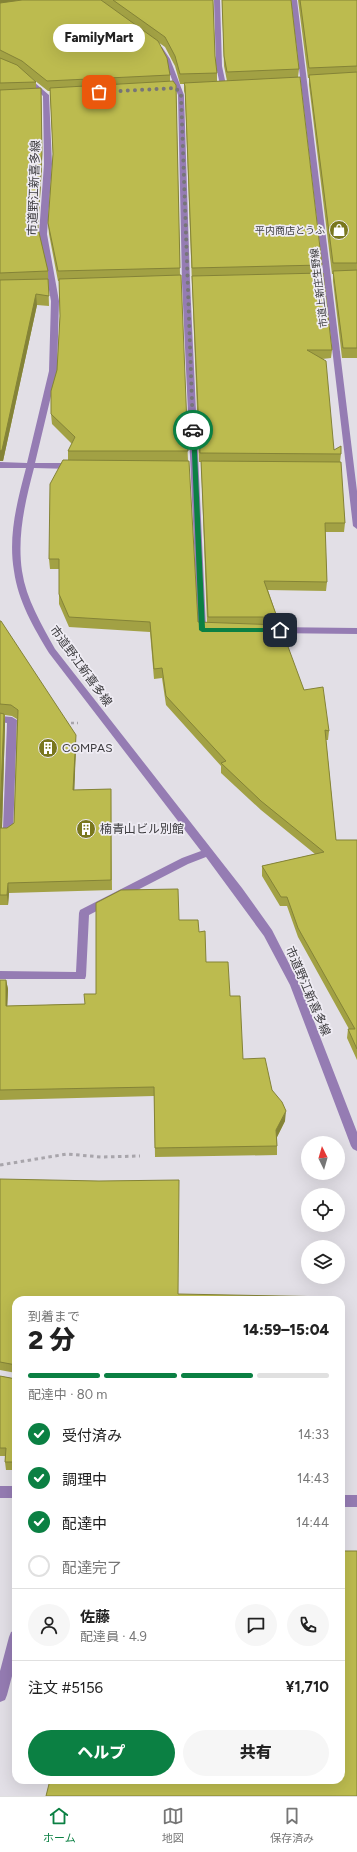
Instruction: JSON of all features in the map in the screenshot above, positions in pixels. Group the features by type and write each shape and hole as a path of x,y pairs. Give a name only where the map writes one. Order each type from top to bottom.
{"street":[{"path":"215,86 226,85 219,66 217,0"},
{"name":"市道上新庄生野線","path":"292,2 304,81 328,277 347,467 357,526"},
{"path":"156,45 162,50 171,67 176,88 181,95 186,281 202,630 218,630"},
{"path":"20,73 49,94"},
{"path":"32,95 49,94"},
{"name":"市道野江新喜多線","path":"49,94 48,164 43,224 44,244 57,285 55,301 53,371 49,393 17,522 16,546 18,572 34,619 52,651 256,915 287,966 357,1146"},
{"path":"41,286 57,285"},
{"path":"0,465 80,466"},
{"path":"256,630 357,630"},
{"path":"0,719 12,720 8,833 0,833"},
{"path":"0,975 81,976 84,913 185,861 208,852"},
{"path":"0,1492 12,1492"},
{"path":"345,1501 357,1501"},
{"path":"0,1695 12,1652"}],"path":[{"path":"64,723 79,723"},
{"path":"0,1164 67,1154 101,1157 140,1156"}],"building":[{"path":"22,0 101,0 158,41 167,58 170,75 47,81 22,61 0,50 0,3"},
{"path":"113,0 213,0 217,73 180,74 175,56 165,37"},
{"path":"222,0 291,0 299,69 227,72 224,56"},
{"path":"300,0 357,0 357,66 309,68"},
{"path":"0,58 17,65 36,82 0,83"},
{"path":"357,72 357,263 333,263 309,75"},
{"path":"300,77 322,265 192,268 184,83"},
{"path":"173,81 176,85 180,268 58,271 48,223 53,154 50,88"},
{"path":"41,88 42,154 37,224 48,271 0,273 0,90"},
{"path":"357,270 357,348 343,348 333,271"},
{"path":"323,273 332,350 307,350 326,361 334,450 341,446 341,454 200,453 192,276"},
{"path":"181,275 188,451 68,451 75,437 51,414 51,391 57,370 60,316 59,279"},
{"path":"48,279 49,296 36,294 2,450 0,451 0,280"},
{"path":"63,460 189,461 198,622 280,625 304,690 323,687 329,731 325,730 336,840 357,840 357,1049 348,1029 355,1029 298,928 287,897 281,897 262,866 324,852 261,801 221,763 226,761 166,696 162,668 154,669 150,622 69,617 59,594 59,559 49,559 50,484"},
{"path":"201,461 341,462 345,523 325,523 327,582 264,581 277,617 208,617"},
{"path":"0,621 76,735 73,790 111,789 111,880 8,883 7,895 0,895 0,828 7,828 14,823 18,710 11,705 0,704"},
{"path":"0,713 4,714 0,818"},
{"path":"178,889 179,920 198,920 199,932 205,931 206,962 228,962 230,996 240,996 243,1059 265,1058 272,1090 282,1102 286,1111 276,1130 277,1146 155,1148 154,1087 0,1090 0,980 6,980 6,1006 85,1004 84,994 96,994 96,903 121,890"},
{"path":"0,1179 99,1181 179,1180 178,1294 281,1296 12,1296 12,1364 0,1362"},
{"path":"0,1376 12,1378 12,1462 5,1462 6,1448 0,1448"},
{"path":"345,1551 357,1551 357,1796 46,1796 49,1784 345,1784"}],"way so far":[{"path":"99,92 176,88 181,95 186,282 193,430"}],"place":[{"name":"FamilyMart","path":"99,92"},
{"name":"平内商店とうふ","path":"339,230"},
{"name":"COMPAS","path":"48,748"},
{"name":"楠青山ビル別館","path":"86,829"}],"route":[{"path":"193,430 202,630 280,630"}]}
